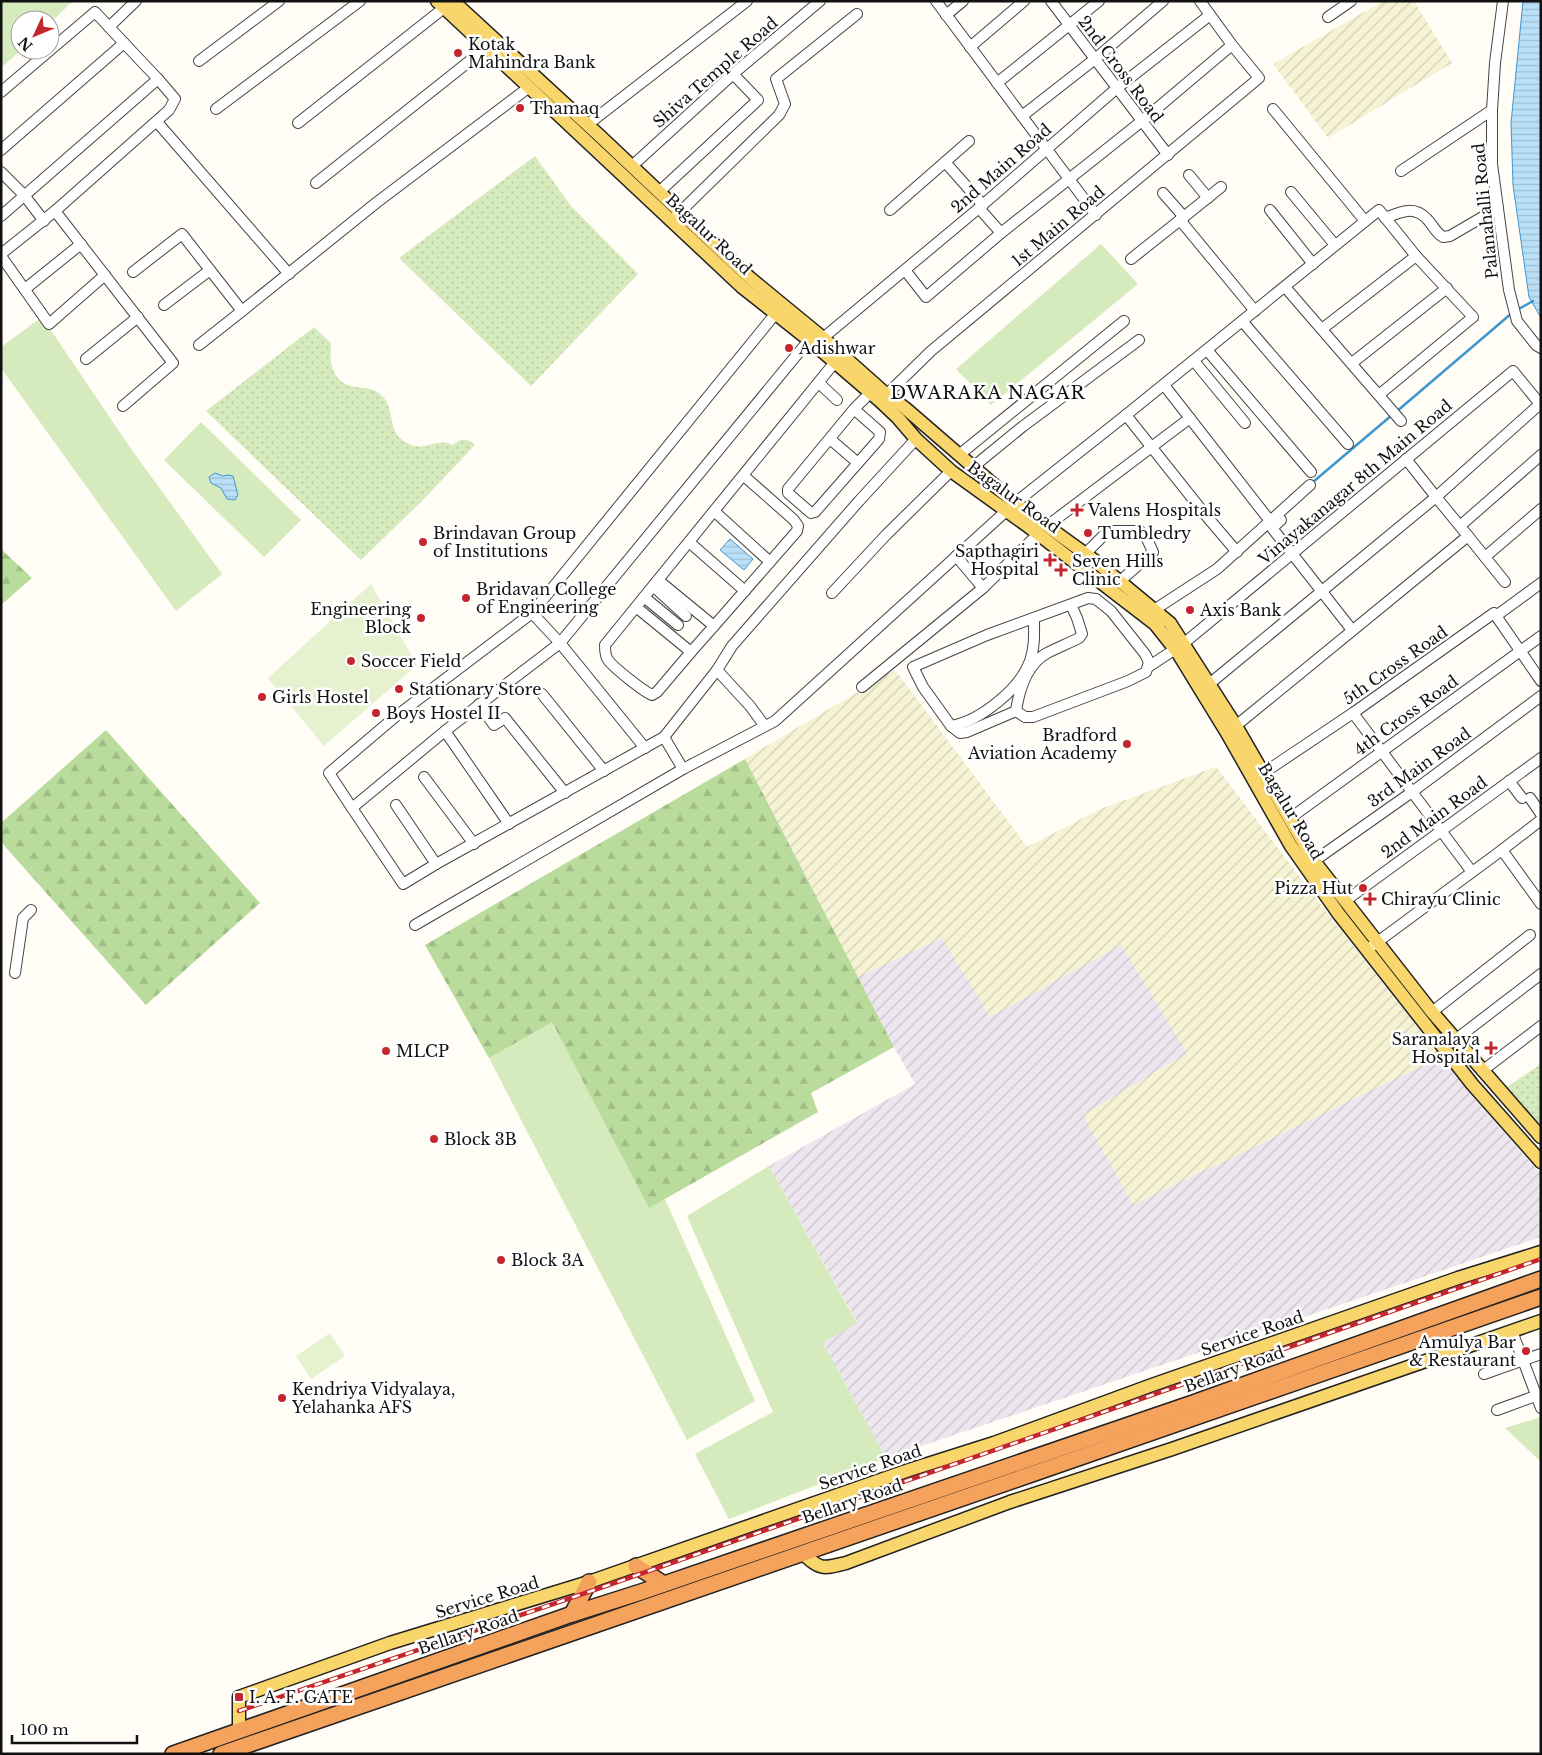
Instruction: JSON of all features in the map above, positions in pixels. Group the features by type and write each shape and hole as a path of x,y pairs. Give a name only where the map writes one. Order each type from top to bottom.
{"highway":[{"name":"Bellary Road","path":"173,1754 572,1614 1190,1404 1541,1279"},
{"name":"Bellary Road","path":"221,1754 1541,1297"},
{"path":"636,1566 664,1584"},
{"path":"572,1614 589,1582"}],"main road":[{"name":"Bagalur Road","path":"447,3 587,124 632,166 659,192 676,216 742,287 810,340 821,344 835,362 870,393 905,408 973,467 1011,507"},
{"name":"Bagalur Road","path":"447,3 486,48 528,88 750,278 883,398 916,439 951,471 1011,507 1043,530 1107,587 1133,603 1179,646 1208,685 1291,846 1338,913 1372,946 1432,1012 1541,1138"},
{"name":"Bagalur Road","path":"1043,530 1086,553 1119,582 1133,603 1154,610 1170,623 1179,646 1231,730 1262,774 1314,861 1345,900 1372,946 1472,1084 1541,1162"},
{"name":"Service Road","path":"239,1730 239,1697 390,1643 636,1566 909,1470 994,1443 1152,1385 1458,1278 1541,1252"},
{"path":"802,1553 813,1563 824,1568 846,1563 1010,1502 1172,1449 1541,1321"}],"street":[{"path":"109,27 136,1"},
{"path":"199,61 278,1"},
{"path":"216,109 360,1"},
{"path":"587,124 747,1"},
{"name":"Shiva Temple Road","path":"632,166 733,74 820,1"},
{"path":"936,1 1096,215"},
{"path":"946,15 963,1"},
{"path":"970,47 1024,1"},
{"name":"2nd Cross Road","path":"1051,1 1168,155"},
{"path":"997,83 1099,1"},
{"path":"1022,116 1095,59 1164,1"},
{"path":"905,270 926,297 1001,233 1142,121 1232,44 1200,1"},
{"path":"1328,17 1351,1"},
{"name":"Palanahalli Road","path":"1503,1 1495,63 1492,110 1492,164 1509,290 1517,320 1536,345 1541,348"},
{"path":"298,123 447,3"},
{"path":"1,92 95,12 175,99 169,110 157,122 56,211 1,255 49,324 105,275"},
{"path":"676,216 779,115 785,104 776,79 857,14"},
{"name":"2nd Main Road","path":"821,344 1046,148 1117,88 1210,15"},
{"path":"1,150 124,43"},
{"name":"1st Main Road","path":"883,398 931,351 1260,78 1232,44"},
{"path":"316,183 486,48"},
{"path":"659,192 758,100 733,74"},
{"path":"1,216 158,79"},
{"path":"199,344 376,203 528,88"},
{"path":"1273,109 1365,221"},
{"path":"1401,171 1492,110"},
{"path":"157,122 289,274"},
{"path":"890,210 969,141"},
{"path":"945,162 1001,233"},
{"path":"1,172 24,195 44,221"},
{"path":"1189,175 1208,198"},
{"path":"1131,259 1221,187"},
{"path":"1291,192 1335,245"},
{"path":"1163,193 1255,311"},
{"path":"1385,218 1412,210 1426,217 1437,233 1443,237 1450,236 1498,208"},
{"path":"1270,210 1313,264"},
{"path":"415,925 683,769 775,721 1011,507 1194,361 1378,210 1416,256 1473,317 1380,394"},
{"path":"56,211 174,363 123,406"},
{"path":"133,272 182,234 242,311"},
{"path":"25,289 81,244"},
{"path":"1322,329 1416,256"},
{"path":"164,305 210,270"},
{"path":"1285,287 1380,394 1401,421"},
{"path":"1352,363 1447,288"},
{"path":"776,313 532,613 395,717 329,773 403,884 664,737 717,670 732,646 916,439"},
{"path":"86,359 138,318"},
{"path":"959,455 1124,321"},
{"path":"1242,321 1348,444"},
{"path":"352,808 479,704 560,643 810,340"},
{"path":"973,467 1022,427 1139,340"},
{"path":"1207,350 1311,472"},
{"path":"1194,361 1245,423"},
{"path":"744,476 794,520 798,526 797,531 657,692 652,695 644,692 608,660 605,644 820,383 835,362"},
{"name":"Vinayakanagar 8th Main Road","path":"1016,711 1025,717 1033,717 1128,681 1146,672 1148,667 1179,646 1513,371 1540,404"},
{"path":"820,383 837,400"},
{"path":"1164,385 1270,521"},
{"path":"854,409 880,432 879,439 815,512 811,513 788,493 788,489 854,409 870,393"},
{"path":"1208,685 1436,497 1540,404"},
{"path":"1126,415 1237,552"},
{"path":"862,687 983,588 1043,530 1083,497 1190,418"},
{"path":"830,439 858,464"},
{"path":"1460,526 1541,455"},
{"path":"1406,459 1505,582"},
{"path":"832,593 886,535 951,471"},
{"path":"1154,610 1217,568 1313,486 1272,528 1352,630"},
{"path":"714,511 770,562"},
{"path":"1485,558 1539,513"},
{"path":"1086,553 1106,533 1112,531 1140,531 1144,534 1153,552 1119,582"},
{"path":"1231,730 1468,536"},
{"path":"689,542 745,591"},
{"path":"956,556 983,588"},
{"path":"656,583 686,616"},
{"path":"656,583 714,626"},
{"name":"5th Cross Road","path":"1262,774 1353,713 1494,612 1496,616 1541,583"},
{"path":"1096,599 1107,587"},
{"path":"644,597 678,625"},
{"path":"1070,605 1080,623 1082,634 1079,638 1040,658 1022,683 1016,711 967,732 960,733 951,726 923,687 913,667 987,635 1034,619 1080,600 1096,599 1111,611 1145,654 1149,662 1148,667"},
{"path":"1111,611 1133,603"},
{"path":"636,607 691,652"},
{"path":"532,613 560,643 645,748"},
{"path":"1496,616 1541,681"},
{"path":"951,726 960,725 992,707 1017,682 1030,662 1035,640 1034,619"},
{"name":"4th Cross Road","path":"1289,819 1541,636"},
{"path":"717,670 750,706 764,726"},
{"path":"542,694 604,771"},
{"name":"3rd Main Road","path":"1314,861 1412,792 1541,696"},
{"path":"479,704 494,725 505,718 565,793"},
{"path":"1353,713 1472,872"},
{"path":"445,731 509,824"},
{"path":"664,737 683,769"},
{"name":"2nd Main Road","path":"1345,900 1541,758"},
{"path":"424,777 474,844"},
{"path":"1372,946 1540,821 1526,798 1509,781"},
{"path":"396,805 436,864"},
{"path":"1502,850 1541,904"},
{"path":"15,973 23,918 31,910"},
{"path":"1432,1012 1530,935"},
{"path":"1455,1040 1541,974"},
{"path":"1482,1071 1541,1026"},
{"path":"1512,1331 1522,1360 1538,1395 1541,1408"},
{"path":"1484,1374 1541,1354"},
{"path":"1497,1410 1538,1395"}],"shaded area":[{"path":"1383,1 1414,1 1452,63 1328,138 1273,64"},
{"path":"895,670 1027,847 1101,809 1216,767 1330,917 1477,1102 1541,1174 1541,1237 886,1458 823,1343 857,1322 769,1166 915,1084 745,759"},
{"path":"895,670 1027,847 1101,809 1216,767 1330,917 1441,1057 1133,1205 1083,1115 1187,1053 1121,945 990,1017 942,938 858,977 745,759"}],"green space":[{"path":"1,1 73,1 60,13 60,10 10,10 10,60 1,68"},
{"path":"535,156 571,206 638,274 531,386 399,258"},
{"path":"1101,244 1138,284 991,405 956,369"},
{"path":"42,317 129,446 222,574 176,611 1,368 1,347"},
{"path":"314,327 331,343 332,365 337,377 348,385 372,389 381,395 388,404 394,429 402,440 415,446 441,443 453,445 458,441 464,440 470,441 475,445 421,502 361,560 206,411"},
{"path":"201,422 301,520 264,557 164,460"},
{"path":"1,549 32,578 1,605"},
{"name":"Soccer Field","path":"371,584 417,665 324,746 268,678"},
{"path":"106,730 260,903 146,1005 1,842 1,823"},
{"path":"745,759 894,1047 811,1093 818,1112 649,1208 552,1022 489,1058 425,945"},
{"path":"552,1021 649,1207 665,1199 755,1401 687,1440 489,1058"},
{"path":"1541,1064 1541,1125 1507,1087"},
{"path":"769,1166 857,1323 823,1343 886,1458 729,1519 695,1454 773,1412 687,1216"},
{"path":"330,1333 345,1356 311,1379 296,1356"},
{"path":"1541,1417 1541,1462 1505,1428"}],"water":[{"path":"1523,1 1541,1 1541,318 1529,297 1513,185 1511,123"},
{"path":"215,473 223,476 233,476 238,495 235,500 227,499 221,488 211,483 209,477"},
{"path":"730,539 753,559 744,570 720,550"}],"waterway":[{"path":"1517,310 1533,301"},
{"path":"1396,412 1512,313"},
{"path":"1313,482 1392,415"}],"railway":[{"path":"239,1711 600,1588 1541,1259"}],"place":[{"name":"Kotak Mahindra Bank","path":"458,53"},
{"name":"Thamaq","path":"520,108"},
{"name":"Adishwar","path":"789,348"},
{"name":"Valens Hospitals","path":"1077,510"},
{"name":"Tumbledry","path":"1088,533"},
{"name":"Brindavan Group of Institutions","path":"423,542"},
{"name":"Sapthagiri Hospital","path":"1050,560"},
{"name":"Seven Hills Clinic","path":"1061,570"},
{"name":"Bridavan College of Engineering","path":"466,598"},
{"name":"Axis Bank","path":"1190,610"},
{"name":"Engineering Block","path":"421,618"},
{"name":"Soccer Field","path":"351,661"},
{"name":"Stationary Store","path":"399,689"},
{"name":"Girls Hostel","path":"262,697"},
{"name":"Boys Hostel II","path":"376,713"},
{"name":"Bradford Aviation Academy","path":"1127,744"},
{"name":"Pizza Hut","path":"1363,888"},
{"name":"Chirayu Clinic","path":"1370,899"},
{"name":"Saranalaya Hospital","path":"1491,1048"},
{"name":"MLCP","path":"386,1051"},
{"name":"Block 3B","path":"434,1139"},
{"name":"Block 3A","path":"501,1260"},
{"name":"Amulya Bar & Restaurant","path":"1526,1351"},
{"name":"Kendriya Vidyalaya, Yelahanka AFS","path":"282,1398"},
{"name":"I. A. F. GATE","path":"239,1697"}],"district":[{"name":"DWARAKA NAGAR","path":"988,393"}]}
